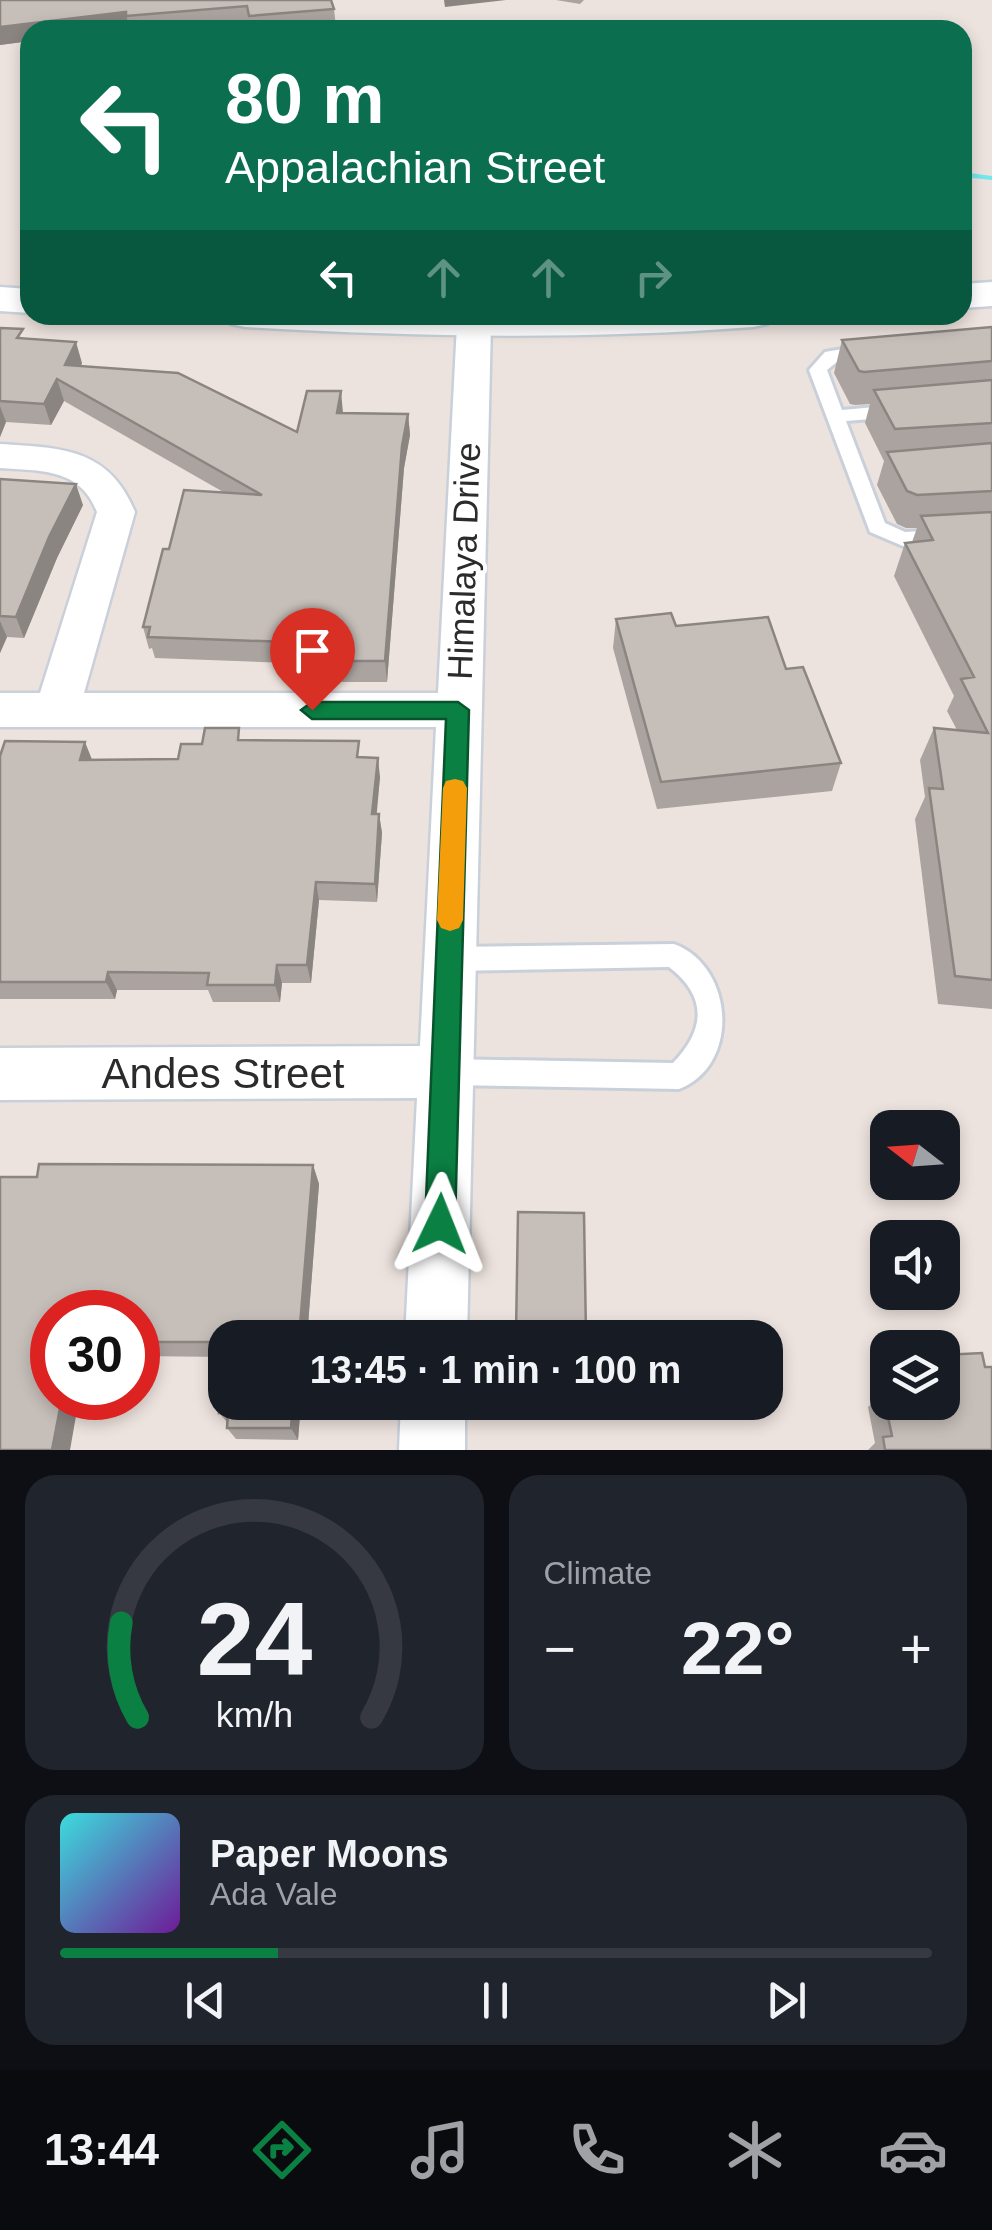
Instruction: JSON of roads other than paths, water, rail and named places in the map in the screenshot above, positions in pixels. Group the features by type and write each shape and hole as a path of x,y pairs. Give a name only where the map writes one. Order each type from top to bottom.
{"street":[{"name":"Himalaya Drive","path":"437,1320 474,325"},
{"path":"0,456 58,463 85,472 104,485 116,512 57,711"},
{"path":"0,710 458,710"},
{"name":"Andes Street","path":"0,1074 446,1072"},
{"path":"432,1450 433,1420"}],"lane":[{"path":"883,349 847,351 821,362 818,370 834,416 865,474 870,515 888,534 926,540 992,534"},
{"path":"834,416 913,409"},
{"path":"446,1072 679,1076 699,1059 712,1030 706,990 696,969 674,955 449,959"}],"waterway":[{"path":"972,175 992,178"}]}
